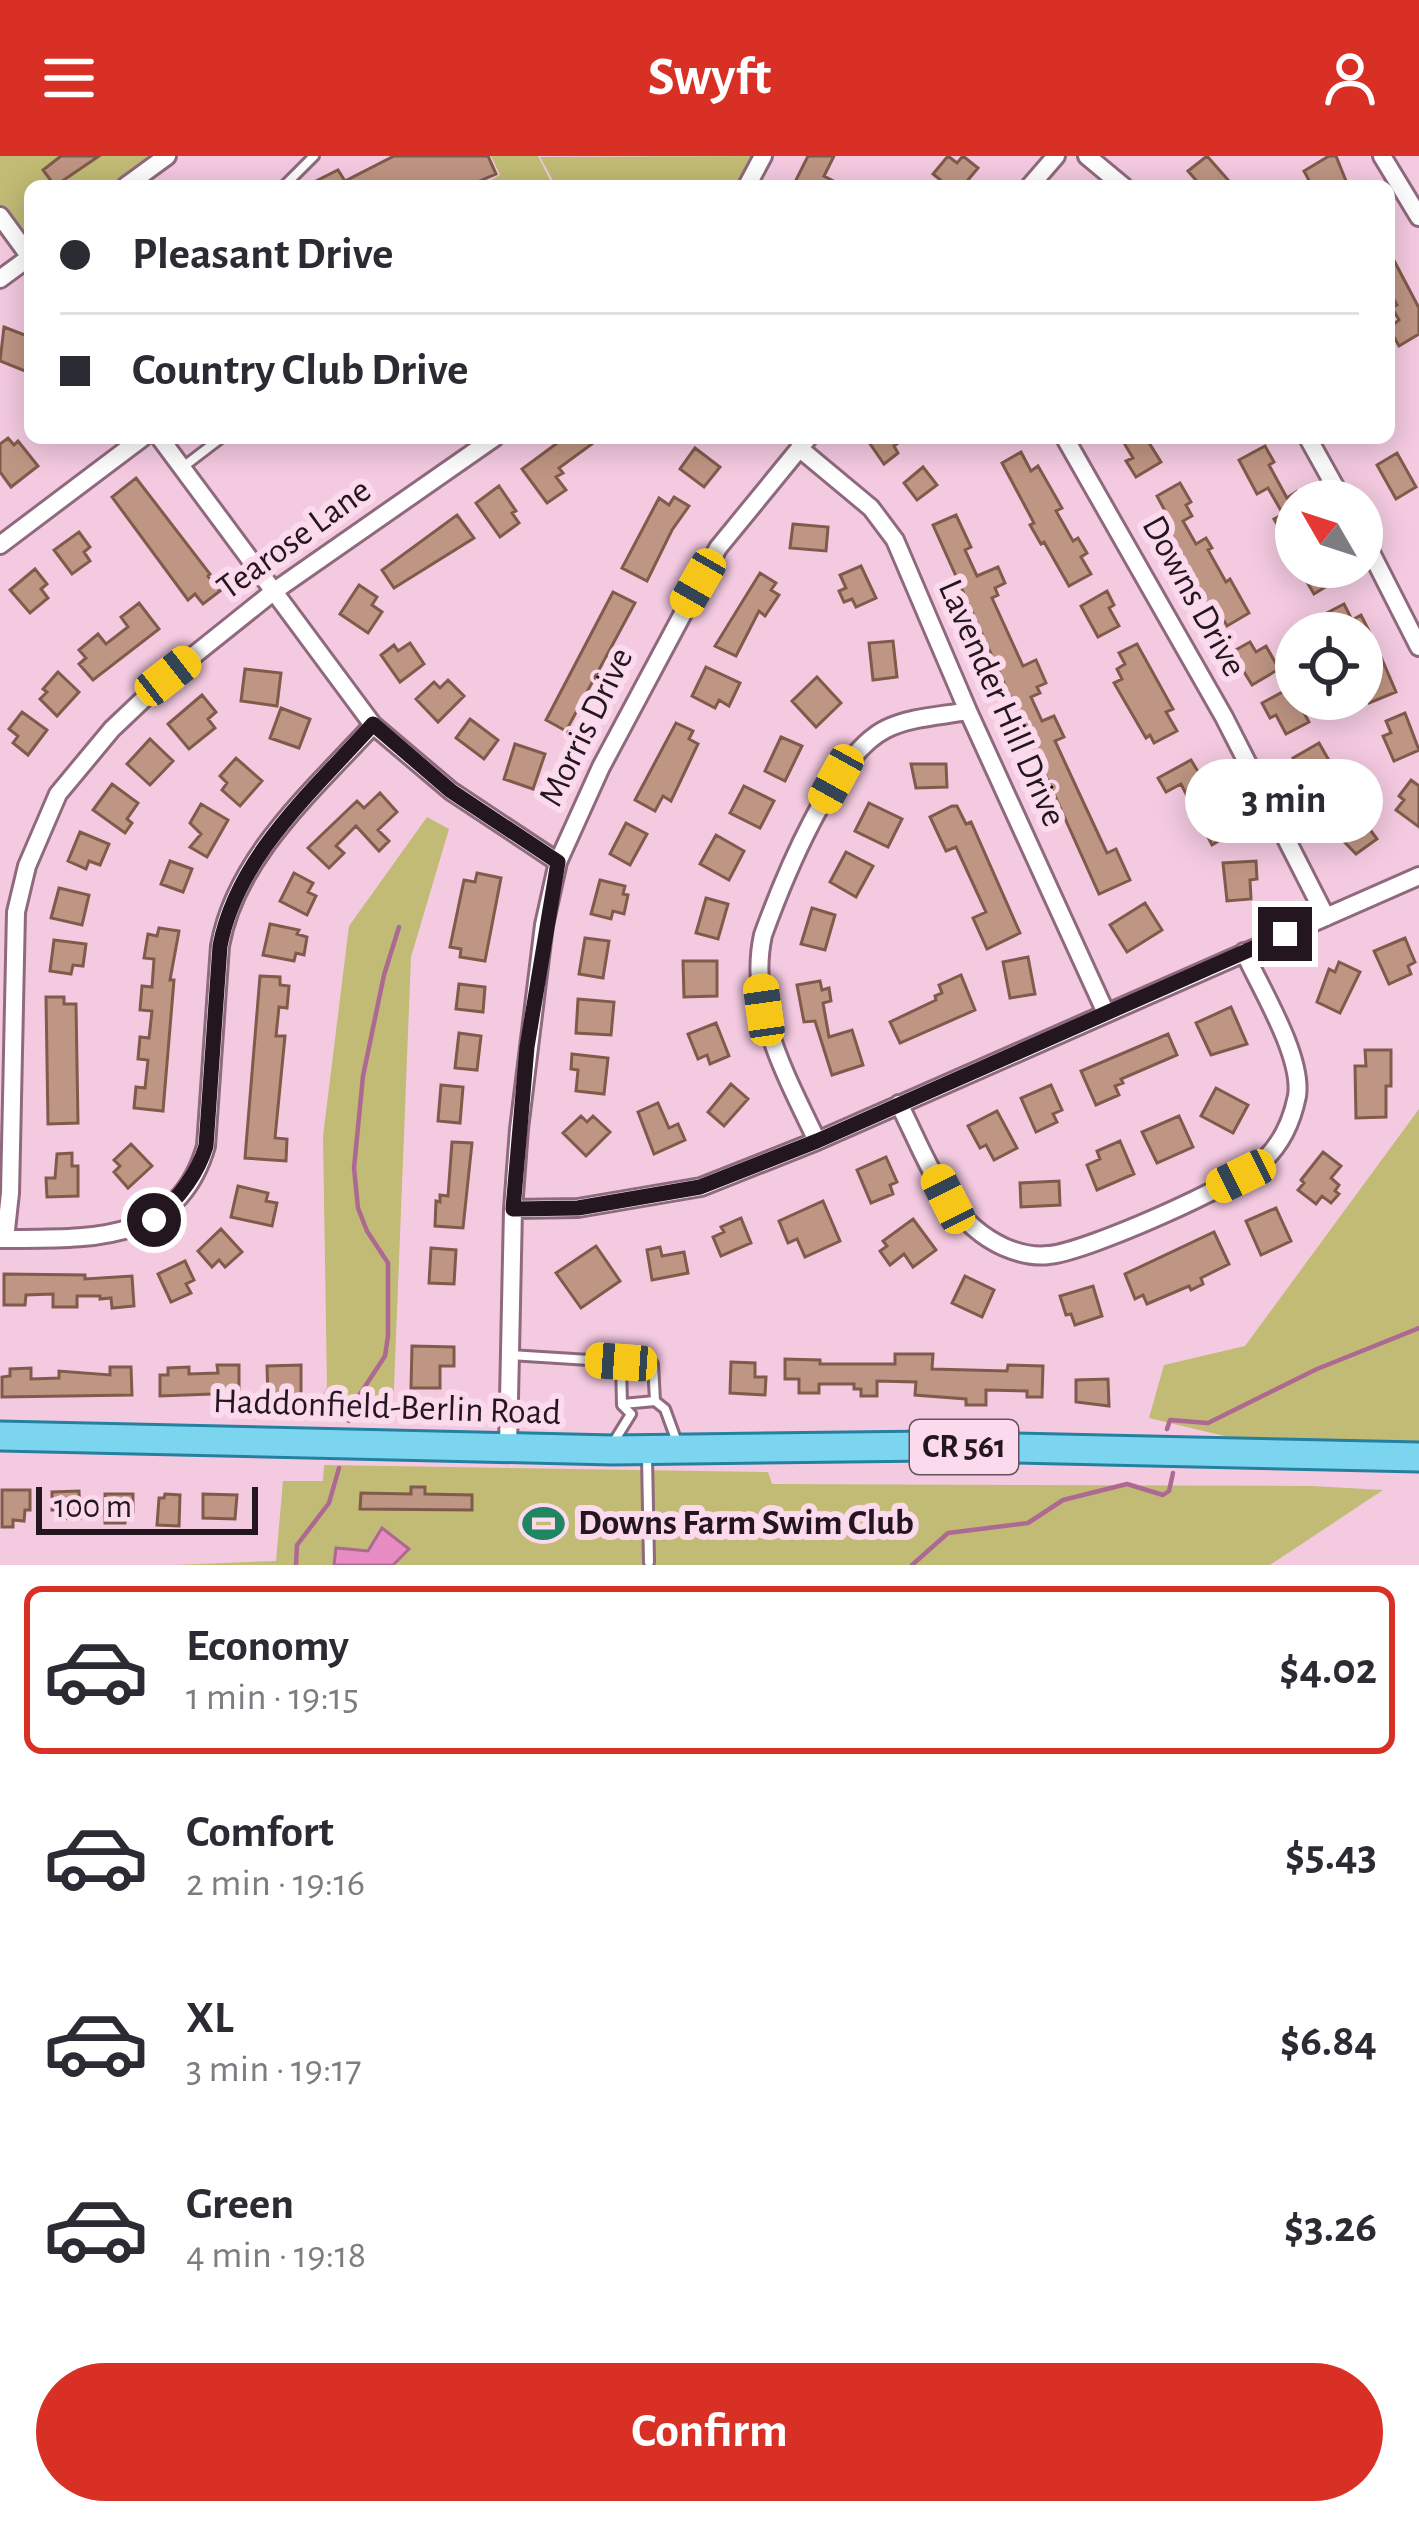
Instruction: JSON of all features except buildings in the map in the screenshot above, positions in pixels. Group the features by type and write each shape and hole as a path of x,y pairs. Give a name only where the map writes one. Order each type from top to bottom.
{"main road":[{"name":"Haddonfield-Berlin Road","path":"0,1436 609,1450 930,1446 1419,1457"}],"street":[{"path":"134,180 167,156"},
{"path":"1035,180 1056,156"},
{"path":"1087,156 1116,180"},
{"path":"1382,156 1419,218"},
{"path":"0,216 24,249"},
{"path":"0,280 24,262"},
{"path":"0,545 134,444"},
{"path":"164,444 373,724 451,791 558,862"},
{"name":"Tearose Lane","path":"2,1239 10,1193 16,911 27,866 58,794 112,729 168,676 273,592 485,444"},
{"name":"Morris Drive","path":"508,1447 513,1209 527,1047 558,862 601,767 718,548 803,444"},
{"name":"Lavender Hill Drive","path":"805,444 872,508 895,540 1106,1013"},
{"name":"Downs Drive","path":"1068,444 1224,717 1326,916"},
{"path":"1311,444 1331,480"},
{"path":"1383,576 1419,647"},
{"path":"817,1141 784,1070 764,1010 759,956 768,922 819,810 854,754 868,740 901,723 968,711"},
{"path":"2,1239 115,1235 134,1230 154,1220 184,1189 206,1146 225,918 254,861 373,724"},
{"path":"513,1209 578,1208 700,1187 817,1141 1419,876"},
{"path":"899,1104 958,1216 1007,1248 1030,1255 1071,1251 1168,1211 1262,1162 1288,1131 1298,1093 1292,1056 1244,952"}],"lane":[{"path":"290,180 314,156"},
{"path":"182,468 213,444"},
{"path":"510,1355 621,1362"},
{"path":"609,1450 631,1414 622,1405 621,1362 626,1356 645,1355 653,1364 655,1401"},
{"path":"622,1405 655,1401 665,1409 680,1449"},
{"path":"647,1449 649,1562"}],"shaded area":[{"path":"0,156 167,156 134,180 24,180 24,249 0,216"},
{"path":"491,156 538,156 550,180 491,180 500,175"},
{"path":"763,156 750,180 553,180 540,157"},
{"path":"427,817 449,829 411,957 393,1413 313,1413 327,1387 323,1136 349,926"},
{"path":"1419,1109 1419,1444 1241,1440 1149,1418 1164,1365 1245,1346"},
{"path":"324,1465 768,1472 772,1484 1383,1490 1270,1565 174,1565 276,1561 283,1481 323,1481"},
{"path":"382,1528 409,1549 393,1565 334,1565 336,1548 368,1551"}],"waterway":[{"path":"349,1421 385,1356 388,1336 388,1263 358,1208 354,1168 363,1076 399,927"},
{"path":"1167,1429 1170,1420 1208,1423 1317,1369 1419,1328"},
{"path":"296,1565 297,1545 329,1503 339,1468"},
{"path":"912,1565 948,1533 1028,1523 1063,1500 1127,1484 1163,1495 1169,1491 1173,1473"}],"place":[{"name":"Downs Farm Swim Club","path":"544,1523"}],"route":[{"path":"154,1220 184,1189 206,1146 220,946 237,890 254,861 373,724 451,791 558,862 527,1047 513,1209 578,1208 700,1187 817,1141 1285,934"}]}
